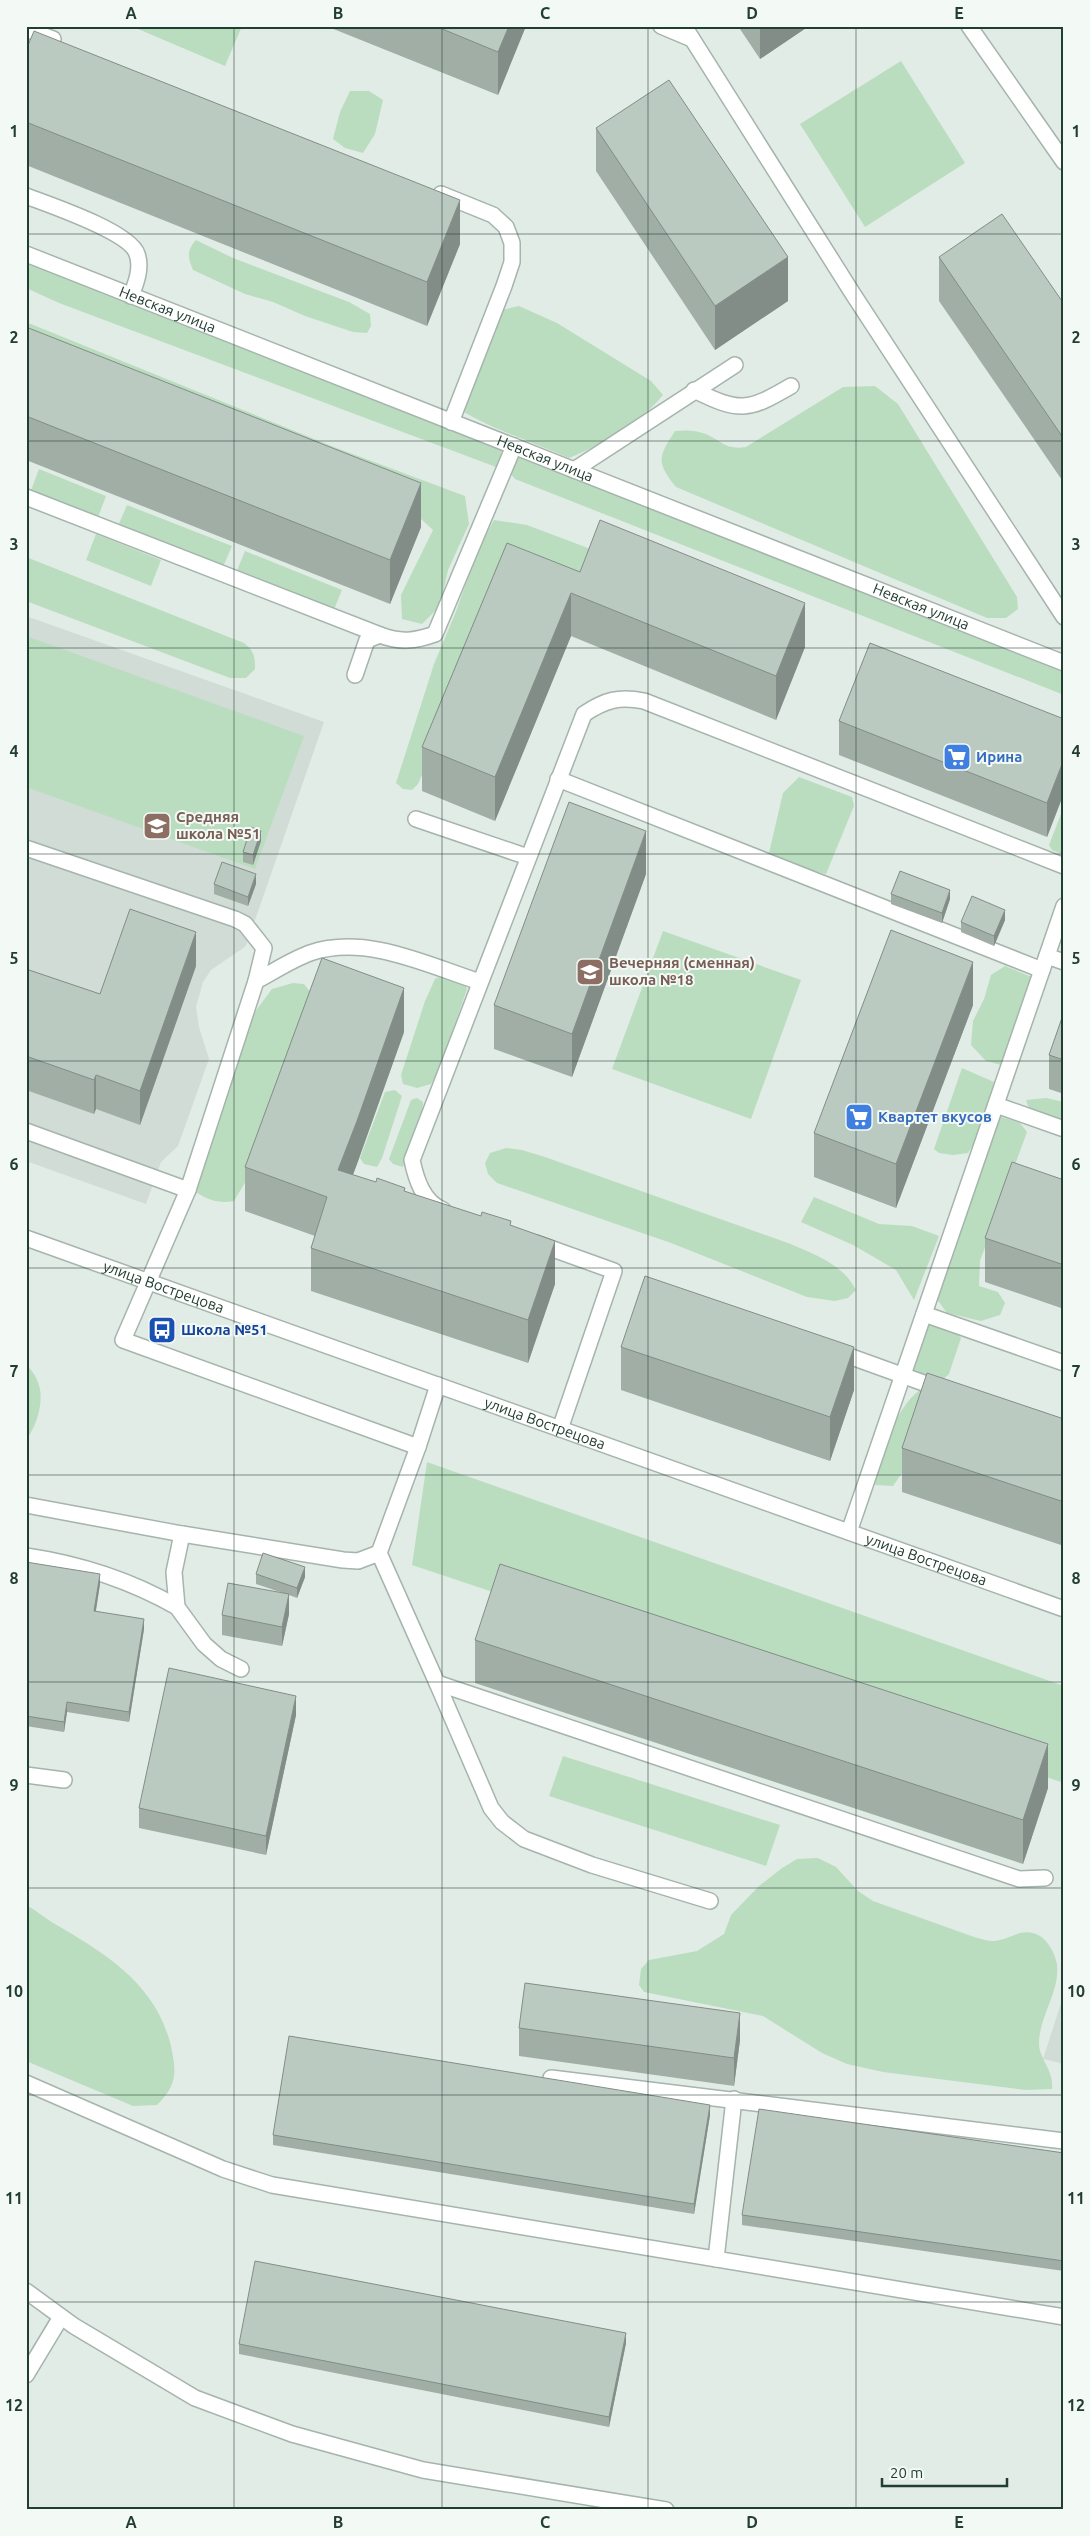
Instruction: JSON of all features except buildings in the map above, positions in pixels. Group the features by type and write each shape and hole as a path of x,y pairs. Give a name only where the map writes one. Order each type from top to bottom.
{"street":[{"path":"661,26 688,33 853,294 1064,616"},
{"path":"968,26 1064,162"},
{"path":"26,29 62,43"},
{"path":"423,187 493,215 506,227 512,242 512,262 504,286 451,422"},
{"path":"26,196 114,232 133,245 138,255 138,275 131,296"},
{"name":"Невская улица","path":"26,254 1064,663"},
{"path":"574,470 735,365"},
{"path":"694,390 723,405 746,406 764,402 792,386"},
{"path":"26,497 380,635 394,640 414,642 435,634 514,446"},
{"path":"355,675 367,640 380,635"},
{"path":"455,1214 436,1207 427,1198 415,1174 412,1160 584,714 607,700 630,698 644,701 1064,866"},
{"path":"558,779 1044,963 1064,962"},
{"path":"416,819 528,857"},
{"path":"26,848 245,924 264,948 256,981 188,1190 123,1340 418,1447"},
{"path":"849,1532 1064,906"},
{"path":"256,981 310,953 334,947 350,946 380,950 480,982"},
{"path":"996,1105 1064,1129"},
{"path":"26,1131 188,1190"},
{"path":"520,1237 614,1271 560,1430"},
{"name":"улица Вострецова","path":"26,1238 149,1280 560,1430 1064,1609"},
{"path":"924,1314 1064,1363"},
{"path":"819,1346 956,1395"},
{"path":"438,1385 418,1447 379,1553 491,1808 502,1822 524,1839 583,1862 710,1901"},
{"path":"26,1505 182,1534 350,1561 358,1561 379,1553"},
{"path":"177,1607 174,1572 182,1534"},
{"path":"26,1556 110,1575 149,1591 177,1607 204,1644 221,1659 241,1669"},
{"path":"437,1683 1019,1879 1045,1878"},
{"path":"26,1775 64,1780"},
{"path":"552,2078 1064,2141"},
{"path":"26,2083 223,2169 272,2186 1064,2317"},
{"path":"716,2259 734,2099"},
{"path":"26,2291 61,2317 194,2398 292,2434 423,2470 666,2510"},
{"path":"26,2374 61,2317"}],"shaded area":[{"name":"Средняя школа №51","path":"26,616 324,722 246,946 211,970 203,982 196,1007 199,1027 209,1059 178,1146 161,1162 146,1204 26,1161"},
{"path":"1064,1994 1064,2064 1043,2059"}],"green space":[{"path":"131,26 242,26 225,66"},
{"path":"901,61 965,163 865,227 800,124"},
{"path":"350,91 369,91 383,100 375,134 363,153 345,148 333,139 340,112"},
{"path":"196,240 233,258 349,302 370,314 371,326 367,333 353,332 305,316 273,302 245,294 193,270 189,251"},
{"path":"26,260 502,446 500,465 496,467 59,303 26,288"},
{"path":"519,306 557,323 651,381 663,395 632,424 595,446 569,458 501,430 462,411 496,331 502,310"},
{"path":"26,322 334,447 465,496 469,524 448,570 440,606 422,624 402,619 401,595 433,530 420,518 26,362"},
{"path":"875,386 898,404 1017,597 1018,609 1006,618 987,618 676,487 662,465 665,447 675,431 687,430 698,432 706,434 725,445 739,448 746,447 843,387"},
{"path":"517,454 1064,665 1064,695 515,479 509,472"},
{"path":"39,469 106,496 97,520 30,493"},
{"path":"127,505 232,546 223,567 118,526"},
{"path":"494,520 527,525 588,548 593,551 591,561 432,752 418,784 412,790 403,789 396,783 434,664 455,614 479,547"},
{"path":"96,534 161,560 151,586 86,560"},
{"path":"245,551 342,590 333,612 236,573"},
{"path":"26,557 244,643 253,654 255,669 246,678 230,678 26,601"},
{"path":"26,636 304,736 255,869 26,787"},
{"path":"799,777 852,797 854,806 826,874 769,853 783,793"},
{"path":"1064,806 1064,855 1052,850 1049,845"},
{"path":"663,931 801,980 751,1119 612,1069"},
{"path":"1005,966 1032,977 1001,1065 986,1061 971,1045 973,1021 984,999 991,975"},
{"path":"441,976 463,980 467,989 441,1065 431,1084 417,1088 403,1084 401,1075 425,1001 435,979"},
{"path":"293,983 304,984 312,994 246,1181 234,1201 219,1202 209,1199 196,1192 252,1016 272,989"},
{"path":"962,1068 994,1082 988,1110 968,1153 953,1155 939,1153 934,1149"},
{"path":"395,1090 402,1096 382,1158 377,1167 364,1164 360,1158 385,1092"},
{"path":"417,1098 423,1102 421,1118 403,1167 393,1164 389,1159 411,1100"},
{"path":"1046,1098 1064,1102 1064,1124 1029,1109 1026,1100"},
{"path":"998,1116 1020,1123 1027,1132 980,1261 979,1286 998,1292 1005,1303 1000,1315 981,1321 947,1313 936,1298"},
{"path":"506,1148 522,1150 545,1157 788,1243 818,1256 836,1267 844,1273 856,1290 848,1298 835,1301 807,1297 671,1243 497,1183 488,1174 485,1163 490,1153"},
{"path":"814,1197 879,1224 912,1226 939,1236 914,1300 896,1270 853,1245 801,1222"},
{"path":"934,1323 956,1331 961,1338 949,1374 939,1383 914,1376 910,1366 927,1324"},
{"path":"26,1364 36,1378 41,1395 37,1420 26,1440"},
{"path":"920,1390 939,1393 907,1466 893,1486 875,1485 884,1447 896,1420 911,1398"},
{"path":"427,1462 1064,1686 1064,1783 412,1565"},
{"path":"563,1756 780,1825 766,1866 549,1796"},
{"path":"818,1858 836,1867 858,1891 873,1901 985,1940 999,1940 1029,1932 1044,1939 1052,1951 1057,1964 1056,1984 1040,2032 1039,2042 1039,2048 1051,2075 1052,2089 1025,2090 883,2072 847,2064 822,2053 763,2016 644,1992 639,1985 641,1969 649,1960 697,1951 724,1934 731,1915 759,1886 782,1868 797,1859"},
{"path":"26,1905 112,1961 143,1990 156,2008 165,2028 172,2051 174,2067 171,2087 157,2105 133,2106 26,2061"}],"place":[{"name":"Ирина","path":"957,757"},
{"name":"Средняя школа №51","path":"157,826"},
{"name":"Вечерняя (сменная) школа №18","path":"590,972"},
{"name":"Квартет вкусов","path":"859,1117"},
{"name":"Школа №51","path":"162,1330"}]}
